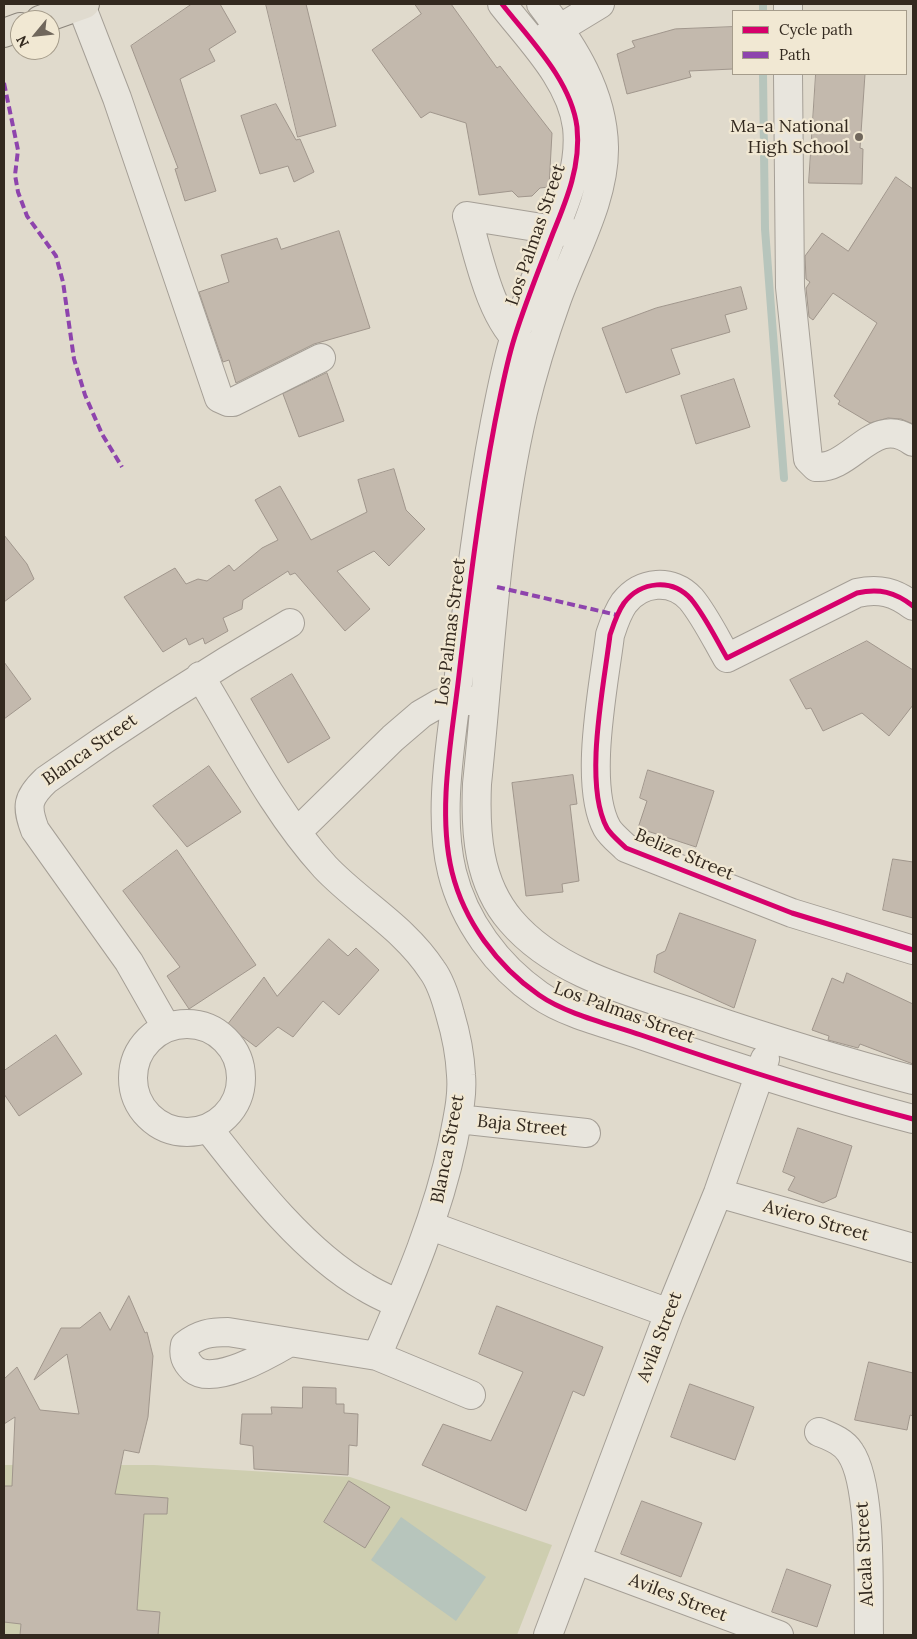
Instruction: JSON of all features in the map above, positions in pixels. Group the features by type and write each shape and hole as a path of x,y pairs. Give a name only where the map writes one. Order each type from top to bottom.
{"main road":[{"path":"60,13 83,5"}],"street":[{"name":"Los Palmas Street","path":"502,4 534,44 564,90 572,106 577,126 576,167 514,339 479,507 456,700 445,832 452,872 464,907 484,942 511,972 541,997 578,1013 758,1076 913,1119"},
{"name":"Los Palmas Street","path":"541,4 560,28 596,96 602,120 604,148 601,174 594,204 556,302 538,357 512,464 477,784 476,824 482,861 491,891 510,920 532,942 559,960 584,972 629,991 772,1039 913,1080"},
{"path":"534,44 600,4"},
{"path":"83,5 220,398 223,401 233,402 321,358"},
{"path":"788,75 790,287 808,459 816,467 828,467 878,436 893,432 901,434 913,442"},
{"path":"538,357 514,339 496,304 467,216 582,235"},
{"name":"Belize Street","path":"913,606 889,592 873,589 856,593 728,658 690,599 677,588 665,584 651,585 637,590 616,615 610,634 595,764 597,800 608,829 626,848 792,913 913,950"},
{"path":"200,676 290,623"},
{"name":"Blanca Street","path":"166,1027 129,962 35,830 28,802 46,780 200,676 272,795 297,832 325,867 413,944 434,972 446,1000 457,1038 462,1077 458,1119 446,1175 431,1226 377,1356"},
{"path":"297,832 400,732 440,703 456,700 486,702"},
{"path":"182,1023 199,1025 215,1031 228,1042 237,1057 241,1074 240,1090 234,1106 223,1119 208,1128 190,1132 171,1130 154,1121 141,1107 134,1090 132,1071 138,1052 150,1037 166,1027 182,1023"},
{"name":"Avila Street","path":"548,1635 669,1313 718,1192 772,1039"},
{"name":"Baja Street","path":"458,1119 586,1133"},
{"path":"208,1128 267,1201 299,1234 332,1264 364,1287 399,1304"},
{"name":"Aviero Street","path":"718,1192 913,1248"},
{"name":"Blanca Street","path":"431,1226 669,1313"},
{"path":"290,1342 377,1356 471,1395"},
{"name":"Alcala Street","path":"819,1432 842,1442 851,1453 857,1466 866,1512 869,1635"},
{"name":"Aviles Street","path":"577,1560 771,1634"}],"green space":[{"path":"4,1465 154,1465 350,1477 552,1545 517,1635 4,1635"}],"shaded area":[{"path":"401,1517 486,1577 456,1621 371,1560"}],"building":[{"path":"192,4 220,4 236,32 209,49 215,61 180,79 216,191 185,201 175,169 178,168 131,46"},
{"path":"266,4 306,4 336,126 298,137"},
{"path":"415,4 451,4 497,68 500,66 552,133 549,187 540,188 532,196 518,197 512,191 479,195 466,123 430,112 421,118 372,50 421,14"},
{"path":"732,27 732,69 689,71 691,77 627,94 617,54 635,47 632,41 675,29"},
{"path":"816,75 865,75 860,148 863,149 862,184 809,183"},
{"path":"276,104 296,140 300,139 314,172 294,182 288,166 260,174 241,116"},
{"path":"896,177 913,189 913,424 901,419 888,418 870,423 838,404 840,401 834,396 877,323 833,293 813,320 809,317 806,288 810,282 806,279 805,256 822,233 848,251"},
{"path":"339,231 370,328 314,344 236,383 229,360 223,362 199,292 229,282 221,255 277,238 281,249"},
{"path":"741,287 747,309 725,315 730,332 671,349 680,374 626,393 602,328 656,308"},
{"path":"327,373 344,421 299,437 283,394"},
{"path":"734,379 750,427 696,444 681,396"},
{"path":"394,469 406,510 425,529 389,566 374,551 337,571 370,609 345,631 295,573 290,575 288,571 243,600 242,609 223,618 228,631 205,644 203,638 189,645 186,638 163,652 124,597 175,568 186,584 198,579 207,581 229,565 234,571 262,548 278,540 255,500 280,486 311,540 367,512 358,480"},
{"path":"4,535 27,564 34,579 4,602"},
{"path":"867,641 913,670 913,705 889,736 862,713 823,731 811,708 806,709 790,680"},
{"path":"4,662 31,699 4,719"},
{"path":"292,674 330,738 288,763 251,699"},
{"path":"209,766 241,812 187,847 153,806"},
{"path":"648,770 714,791 696,847 638,828 647,801 640,798"},
{"path":"573,775 577,804 570,805 579,881 562,884 563,892 526,896 512,783"},
{"path":"177,850 256,965 189,1009 167,976 180,967 123,891"},
{"path":"893,859 913,862 913,918 883,910"},
{"path":"680,913 756,940 734,1008 654,972 657,955 665,951"},
{"path":"329,939 348,956 356,948 379,970 339,1015 323,1001 293,1037 278,1027 256,1047 227,1025 264,977 277,996"},
{"path":"847,973 913,1004 913,1064 860,1044 858,1048 828,1040 829,1036 812,1030 832,978 843,983"},
{"path":"56,1035 82,1074 19,1116 4,1094 4,1071"},
{"path":"798,1128 852,1146 836,1197 823,1203 788,1190 795,1177 783,1172"},
{"path":"129,1296 145,1333 147,1332 153,1356 148,1417 139,1453 124,1450 115,1494 168,1498 167,1514 144,1514 137,1610 160,1612 158,1635 20,1635 21,1624 4,1622 4,1486 12,1486 15,1417 4,1424 4,1379 17,1367 40,1410 79,1414 67,1354 34,1380 61,1328 80,1328 100,1312 110,1330"},
{"path":"497,1306 603,1347 584,1396 573,1391 526,1511 422,1465 443,1424 491,1441 523,1372 479,1354"},
{"path":"869,1362 913,1373 913,1416 910,1415 907,1430 855,1420"},
{"path":"690,1384 754,1407 735,1460 671,1437"},
{"path":"303,1387 336,1388 336,1404 344,1404 344,1413 358,1414 357,1446 349,1445 348,1475 254,1469 253,1446 240,1444 242,1414 272,1414 271,1407 302,1408"},
{"path":"349,1481 390,1507 365,1548 324,1522"},
{"path":"642,1501 702,1523 681,1577 621,1554"},
{"path":"787,1569 831,1585 817,1627 772,1612"}],"waterway":[{"path":"763,4 763,10"},
{"path":"763,75 765,229 784,478"}],"marked path":[{"path":"4,83 18,150 15,175 18,192 27,216 56,256 63,282 74,359 85,395 102,434 122,467"},
{"path":"497,587 617,615"}],"cycle path":[{"path":"502,4 548,61 567,93 577,127 578,141 575,168 568,195 528,297 512,347 495,422 484,485 447,774 446,824 448,849 457,890 474,925 496,956 524,983 550,1002 588,1018 742,1069 913,1119"},
{"path":"913,606 900,597 886,592 857,593 727,658 701,613 691,599 683,592 666,585 657,585 639,590 624,603 610,635 600,706 596,761 596,786 600,809 607,828 626,848 792,913 913,950"}],"place":[{"name":"Ma-a National High School","path":"859,137"}]}
